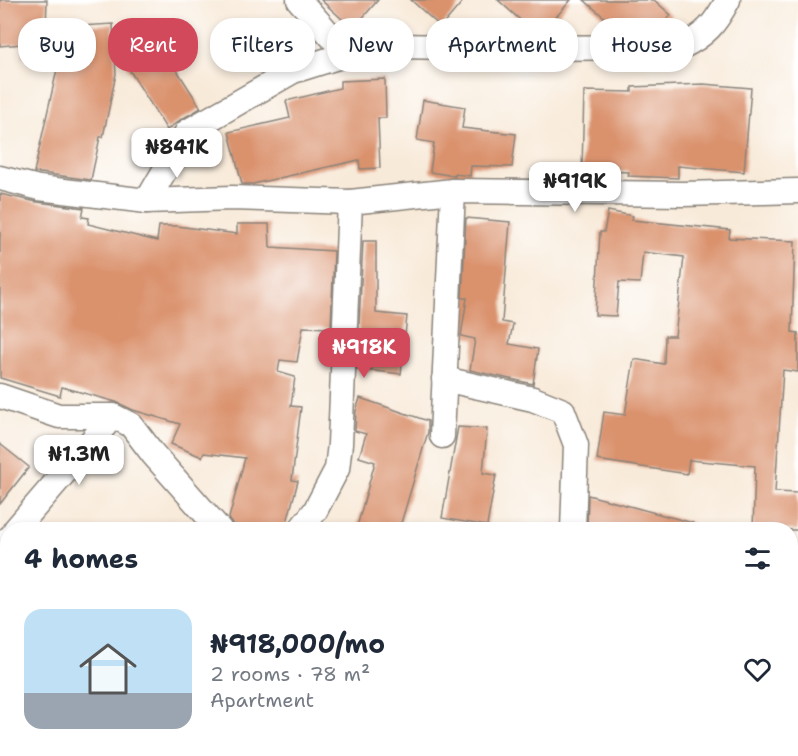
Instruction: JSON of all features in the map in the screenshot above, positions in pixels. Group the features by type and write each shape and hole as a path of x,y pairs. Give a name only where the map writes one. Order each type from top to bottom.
{"street":[{"path":"298,0 327,33"},
{"path":"414,46 660,49 681,47 708,31 728,0"},
{"path":"147,201 187,132 293,71 327,60"},
{"path":"0,178 39,188 147,201 232,198 350,202 453,191 683,194 798,191"},
{"path":"442,436 453,191"},
{"path":"306,522 315,511 337,469 350,202"},
{"path":"444,379 533,399 563,411 576,445 573,522"},
{"path":"0,396 59,416 113,416 131,425 213,522"},
{"path":"22,522 113,416"}],"building":[{"path":"0,0 47,0 46,18 18,18 18,44 0,46"},
{"path":"321,0 378,0 362,18 341,18"},
{"path":"411,0 464,0 449,18 431,18"},
{"path":"498,0 571,0 555,18 518,18"},
{"path":"584,0 654,0 671,15 668,18 605,18"},
{"path":"108,24 108,72 116,72 116,74 103,137 100,137 91,180 34,172 56,72 96,72 96,25"},
{"path":"131,72 178,72 201,108 167,130"},
{"path":"385,79 386,118 378,118 380,168 360,169 359,160 253,184 242,184 229,132 290,118 286,101 340,88 340,81"},
{"path":"703,84 751,88 744,172 678,166 678,178 628,176 629,172 582,170 584,91 632,92 632,87"},
{"path":"423,100 465,107 462,128 516,134 512,167 471,166 470,176 430,172 434,143 417,140"},
{"path":"0,194 37,202 84,208 82,217 89,218 88,224 157,241 159,226 177,226 237,234 237,224 269,224 270,247 334,251 331,328 303,327 297,362 280,360 278,372 295,377 291,406 301,407 292,480 298,481 287,522 231,522 229,518 245,458 204,453 202,457 171,444 180,424 133,410 116,402 62,387 60,396 0,378"},
{"path":"608,211 633,216 632,220 730,230 729,238 795,241 792,332 798,333 798,372 783,370 775,492 798,493 798,522 753,522 755,466 689,460 687,474 597,460 604,412 625,415 634,359 664,364 665,336 675,336 684,257 643,252 640,283 619,282 616,316 595,315 600,232 604,232"},
{"path":"466,218 510,222 502,322 513,324 509,344 538,349 533,384 470,370 475,339 461,336 467,298 462,298"},
{"path":"363,241 376,241 376,313 407,316 401,374 357,369"},
{"path":"360,398 428,421 428,432 401,522 358,522 375,462 359,457 366,434 355,431 356,411"},
{"path":"458,427 487,429 483,473 496,475 488,522 464,522 442,518"},
{"path":"0,444 29,467 0,504"},
{"path":"588,495 689,522 587,522"}]}
